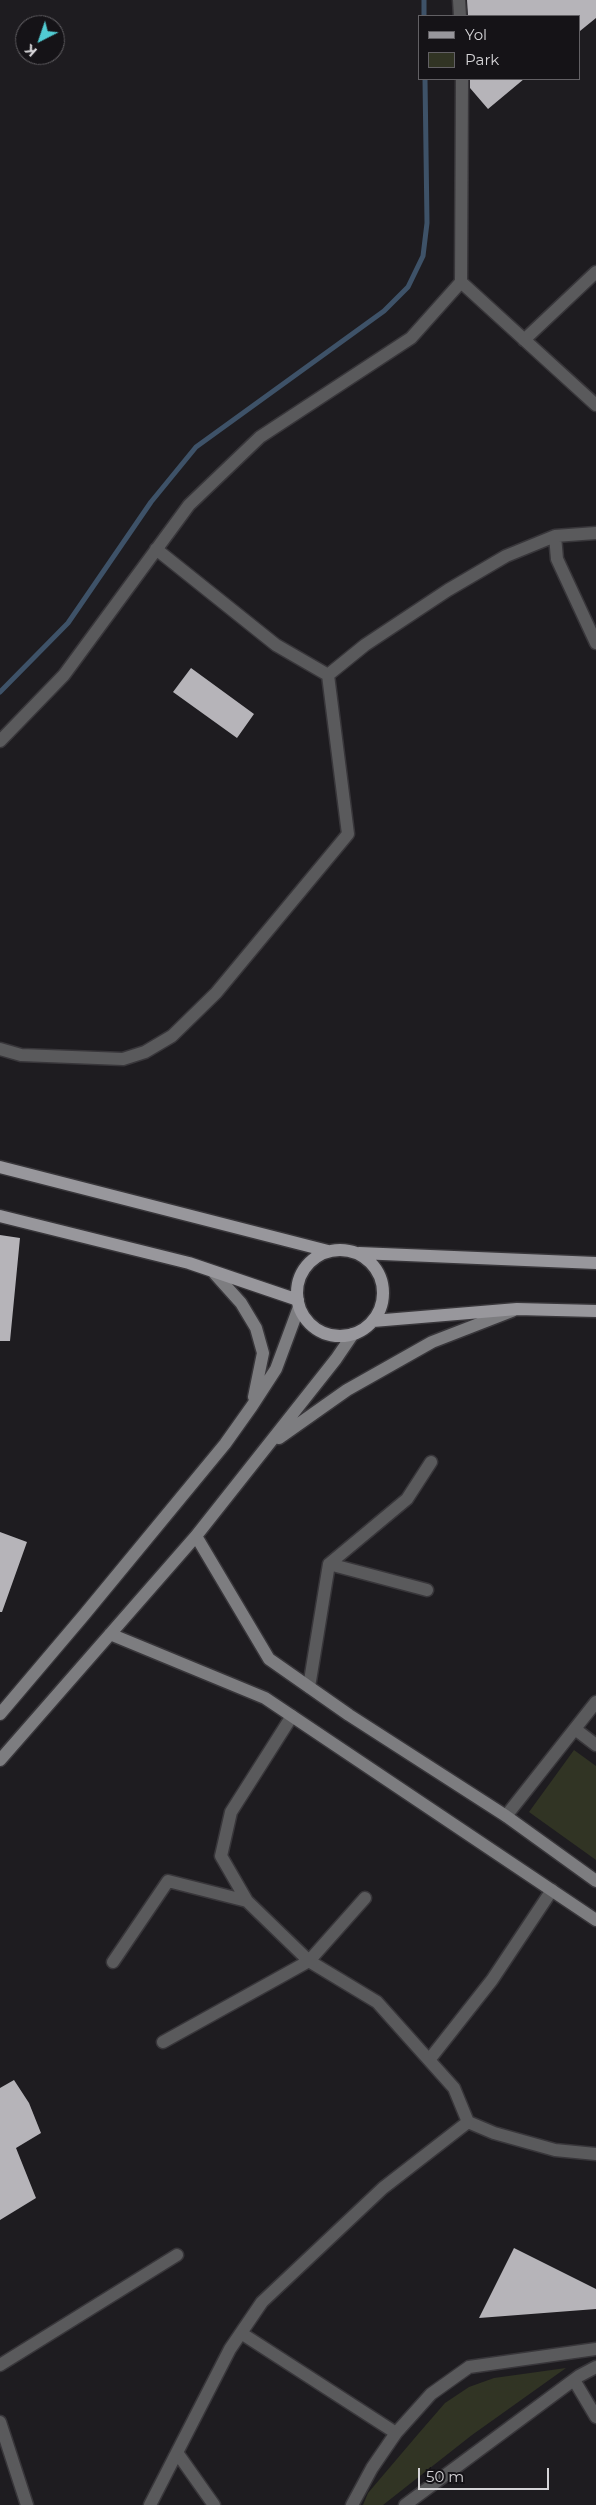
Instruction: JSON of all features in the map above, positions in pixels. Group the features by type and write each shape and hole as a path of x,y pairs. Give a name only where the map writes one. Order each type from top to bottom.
{"main road":[{"path":"0,1167 328,1251"},
{"path":"0,1216 189,1263 299,1303 306,1319 315,1328 327,1334 340,1336 353,1334"},
{"path":"0,1714 133,1556 224,1444 252,1406 276,1369 299,1303 299,1279 305,1267 316,1257 328,1251 339,1249 359,1253 596,1263"},
{"path":"0,1760 196,1536 336,1359 353,1334 373,1321 380,1310 384,1297 383,1284 378,1271 370,1261 359,1253"},
{"path":"215,1274 241,1303 256,1328 263,1353 252,1406"},
{"path":"373,1321 517,1310 596,1311"},
{"path":"266,1447 347,1390 432,1342 517,1310"},
{"path":"196,1536 269,1659 506,1816 596,1881"},
{"path":"110,1634 265,1698 596,1920"}],"street":[{"path":"459,0 460,15"},
{"path":"0,741 64,675 189,505 260,437 411,338 461,282 462,80"},
{"path":"524,340 596,272"},
{"path":"461,282 596,405"},
{"path":"328,675 365,645 448,590 506,556 556,536 596,533"},
{"path":"556,536 557,559 596,644"},
{"path":"156,550 276,645 328,675"},
{"path":"0,1049 21,1055 122,1059 134,1056 172,1036 216,993 348,834 328,675"},
{"path":"309,1686 329,1564 407,1499 431,1462"},
{"path":"329,1564 427,1590"},
{"path":"506,1816 596,1702"},
{"path":"292,1716 231,1812 221,1856 246,1900 309,1961 377,2002 454,2088 468,2122 555,2150 596,2154"},
{"path":"575,1729 596,1745"},
{"path":"113,1962 168,1881 246,1900"},
{"path":"429,2060 492,1980 552,1890"},
{"path":"163,2042 309,1961 365,1898"},
{"path":"150,2505 178,2454 230,2349 262,2302 376,2194 468,2122"},
{"path":"0,2365 178,2255"},
{"path":"240,2334 396,2433"},
{"path":"352,2505 372,2468 396,2433 430,2394 469,2367 596,2349"},
{"path":"405,2505 574,2380 596,2367"},
{"path":"574,2380 596,2417"},
{"path":"0,2422 27,2505"},
{"path":"178,2454 214,2505"}],"green space":[{"path":"574,1750 596,1766 596,1860 529,1812"},
{"path":"566,2368 472,2435 383,2505 363,2505 368,2493 445,2403 469,2387 494,2378"}],"building":[{"path":"467,0 596,0 596,18 581,30 581,15 468,15"},
{"path":"470,80 523,80 488,109 470,88"},
{"path":"191,668 254,714 237,738 173,692"},
{"path":"0,1235 20,1238 10,1341 0,1341"},
{"path":"0,1532 27,1542 2,1612 0,1612"},
{"path":"14,2080 29,2103 41,2133 16,2148 36,2198 0,2220 0,2088"},
{"path":"514,2248 596,2289 596,2309 479,2318"}],"waterway":[{"path":"424,0 424,15"},
{"path":"0,692 68,623 151,502 196,447 384,311 408,287 423,256 427,223 425,80"}]}
